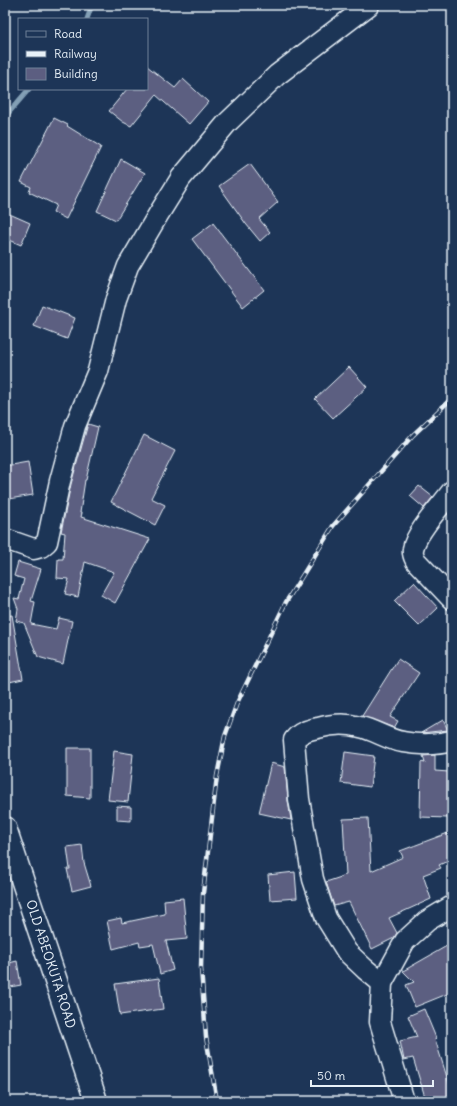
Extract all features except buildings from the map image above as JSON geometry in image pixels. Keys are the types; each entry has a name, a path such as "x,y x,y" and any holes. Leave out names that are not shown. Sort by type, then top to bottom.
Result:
{"highway":[{"name":"OLD ABEOKUTA ROAD","path":"5,828 96,1101"}],"street":[{"path":"5,539 34,548 41,547 47,542 60,481 75,426 98,371 116,300 128,266 181,178 226,123 277,75 368,5"},
{"path":"452,491 420,534 413,548 413,554 416,561 452,599"},
{"path":"382,983 347,952 326,918 313,879 299,799 294,740 298,734 329,725 341,724 360,727 402,742 442,744 452,741"},
{"path":"404,1101 380,1022 382,983 405,942 427,921 452,906"}],"waterway":[{"path":"87,18 92,5"},
{"path":"5,117 28,90"}],"railway":[{"path":"217,1101 206,1037 201,968 203,893 217,776 225,736 237,703 286,602 333,526 413,435 452,398"}]}
